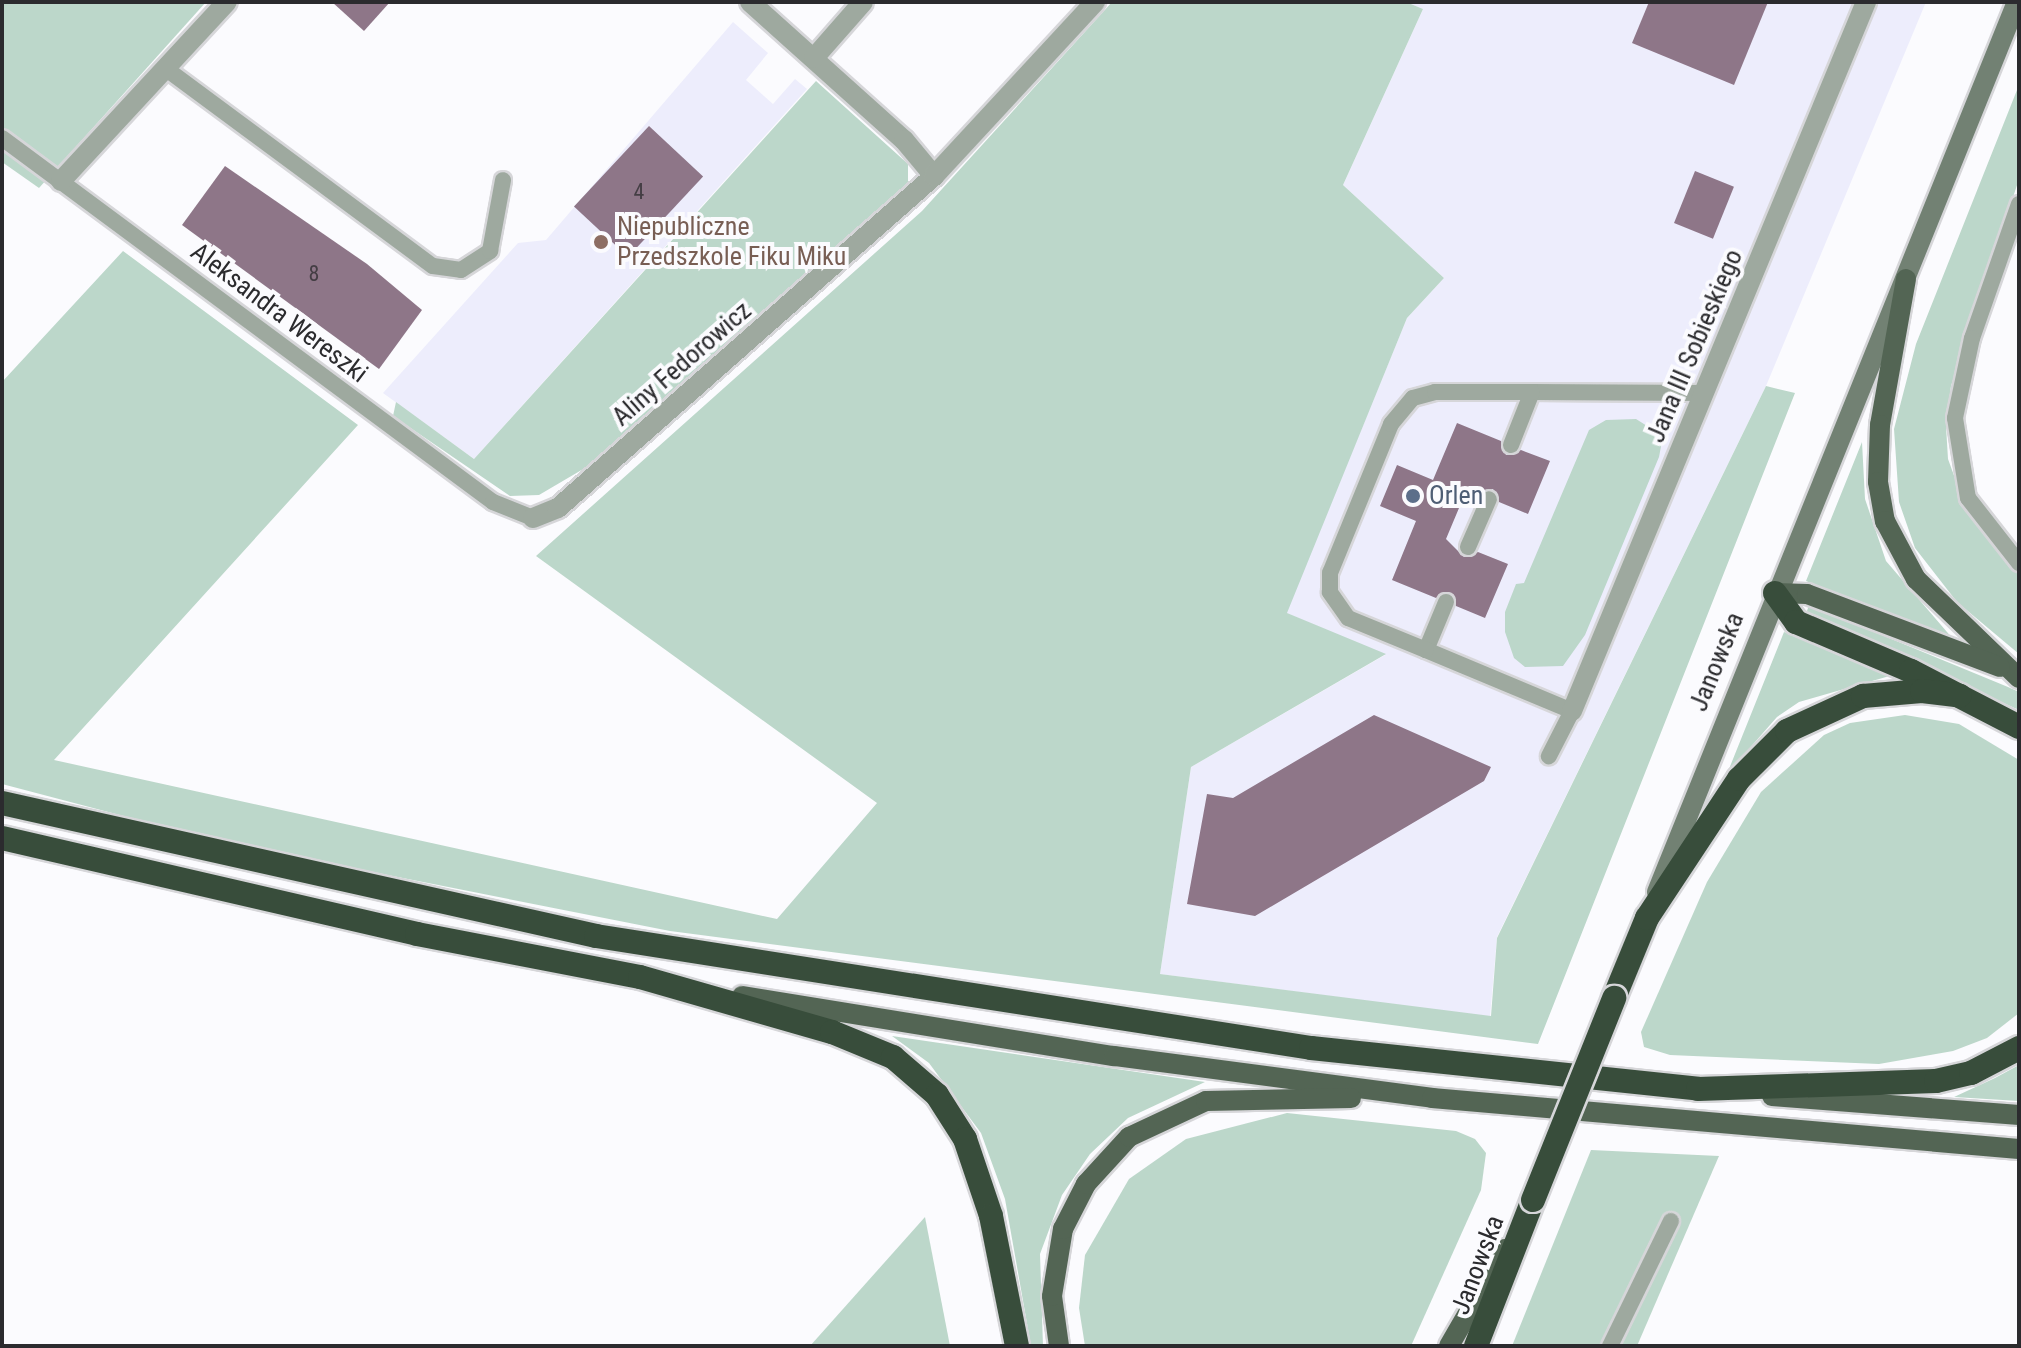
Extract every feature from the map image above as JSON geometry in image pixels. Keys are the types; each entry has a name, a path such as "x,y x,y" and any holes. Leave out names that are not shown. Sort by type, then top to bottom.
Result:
{"highway":[{"path":"1775,593 1796,622 1960,696 2019,727"},
{"path":"1647,918 1739,779 1787,731 1863,696 1922,691 1960,696"},
{"path":"2,803 449,907 851,980 1311,1048 1698,1089 1936,1081 1971,1073 2019,1048"},
{"path":"2,838 417,934 640,977 865,1043 918,1076 953,1116 978,1174 1017,1346"},
{"name":"Janowska","path":"1476,1346 1647,918"}],"main road":[{"name":"Janowska","path":"1647,918 1775,593 2017,2"},
{"path":"1906,279 1879,436 1885,521 1916,579 2012,673"},
{"path":"1775,593 1807,594 2012,673"},
{"path":"640,977 961,1033 1432,1098 2019,1149"},
{"path":"1698,1089 2019,1115"},
{"path":"1059,1346 1052,1296 1063,1229 1086,1184 1129,1137 1206,1101 1432,1098"},
{"path":"1449,1346 1533,1200"}],"street":[{"path":"61,181 227,2"},
{"path":"750,2 904,140 934,176"},
{"path":"814,58 863,2"},
{"name":"Aliny Fedorowicz","path":"533,518 558,508 934,176 1095,2"},
{"name":"Jana III Sobieskiego","path":"1572,711 1866,2"}],"lane":[{"path":"165,68 433,266 461,270 490,251 503,180"},
{"name":"Aleksandra Wereszki","path":"2,138 493,502 533,518"},
{"path":"2019,204 1972,338 1955,418 1968,498 2019,563"},
{"path":"1549,756 1572,711 1348,618 1330,592 1330,573 1380,451 1399,411 1413,398 1532,392 1704,393"},
{"path":"1511,445 1532,392"},
{"path":"1468,547 1489,499"},
{"path":"1426,650 1446,602"},
{"path":"1610,1346 1671,1221"}],"shaded area":[{"path":"1406,2 1926,2 1766,386 1497,937 1490,1017 1160,974 1191,767 1385,655 1286,613 1407,318 1444,278 1343,185 1423,9"},
{"name":"Niepubliczne Przedszkole Fiku Miku","path":"733,22 768,53 746,80 773,104 795,79 807,89 474,459 383,393 518,243 546,240"}],"green space":[{"path":"2,2 206,2 39,188 2,162"},
{"path":"1112,2 1406,2 1423,9 1343,185 1444,278 1407,318 1287,613 1386,654 1191,767 1160,974 1491,1016 1497,938 1766,386 1795,393 1538,1044 670,931 226,843 2,784 2,382 123,251 358,425 54,760 777,919 877,803 536,556 922,211"},
{"path":"816,81 908,164 908,185 602,458 539,495 510,496 393,416 396,402 474,459"},
{"path":"2019,85 2019,179 1951,386 1946,426 1948,459 1968,514 2019,573 2019,654 1957,602 1915,548 1899,502 1894,429 1916,344"},
{"path":"1636,419 1663,436 1659,457 1585,635 1563,666 1525,667 1514,658 1505,632 1505,612 1516,584 1524,583 1589,430 1606,420"},
{"path":"1862,442 1865,499 1886,561 1953,639 1806,581"},
{"path":"1809,605 2019,692 2019,710 1806,614"},
{"path":"1784,632 1893,675 1799,702 1777,717 1727,774"},
{"path":"1905,715 1959,724 2019,760 2019,1013 1987,1038 1953,1051 1879,1064 1670,1055 1644,1047 1641,1032 1707,882 1761,792 1824,735 1850,723"},
{"path":"892,1036 1205,1082 1128,1118 1090,1154 1062,1195 1040,1254 1043,1346 1031,1346 1005,1199 981,1133 929,1063"},
{"path":"2019,1065 2019,1101 1954,1097 1995,1078"},
{"path":"1287,1113 1456,1131 1475,1139 1486,1153 1481,1190 1411,1346 1085,1346 1079,1308 1085,1255 1129,1179 1186,1139"},
{"path":"1591,1150 1719,1156 1637,1346 1512,1346"},
{"path":"925,1217 950,1346 810,1346"}],"building":[{"path":"332,2 390,2 364,31"},
{"path":"1649,2 1768,2 1734,85 1632,43"},
{"path":"649,126 703,176 628,257 574,206"},
{"path":"225,166 367,264 422,310 379,369 182,225"},
{"path":"1695,171 1734,187 1713,239 1674,223"},
{"path":"1457,423 1501,441 1506,455 1521,450 1550,461 1528,514 1499,502 1493,489 1479,494 1467,489 1446,539 1464,557 1478,552 1508,564 1485,618 1456,606 1449,592 1436,598 1392,580 1416,521 1380,506 1397,465 1433,480"},
{"path":"1374,715 1491,767 1484,781 1255,916 1187,904 1207,794 1233,798"}],"place":[{"name":"Niepubliczne Przedszkole Fiku Miku","path":"601,242"},
{"name":"Orlen","path":"1413,496"}]}
